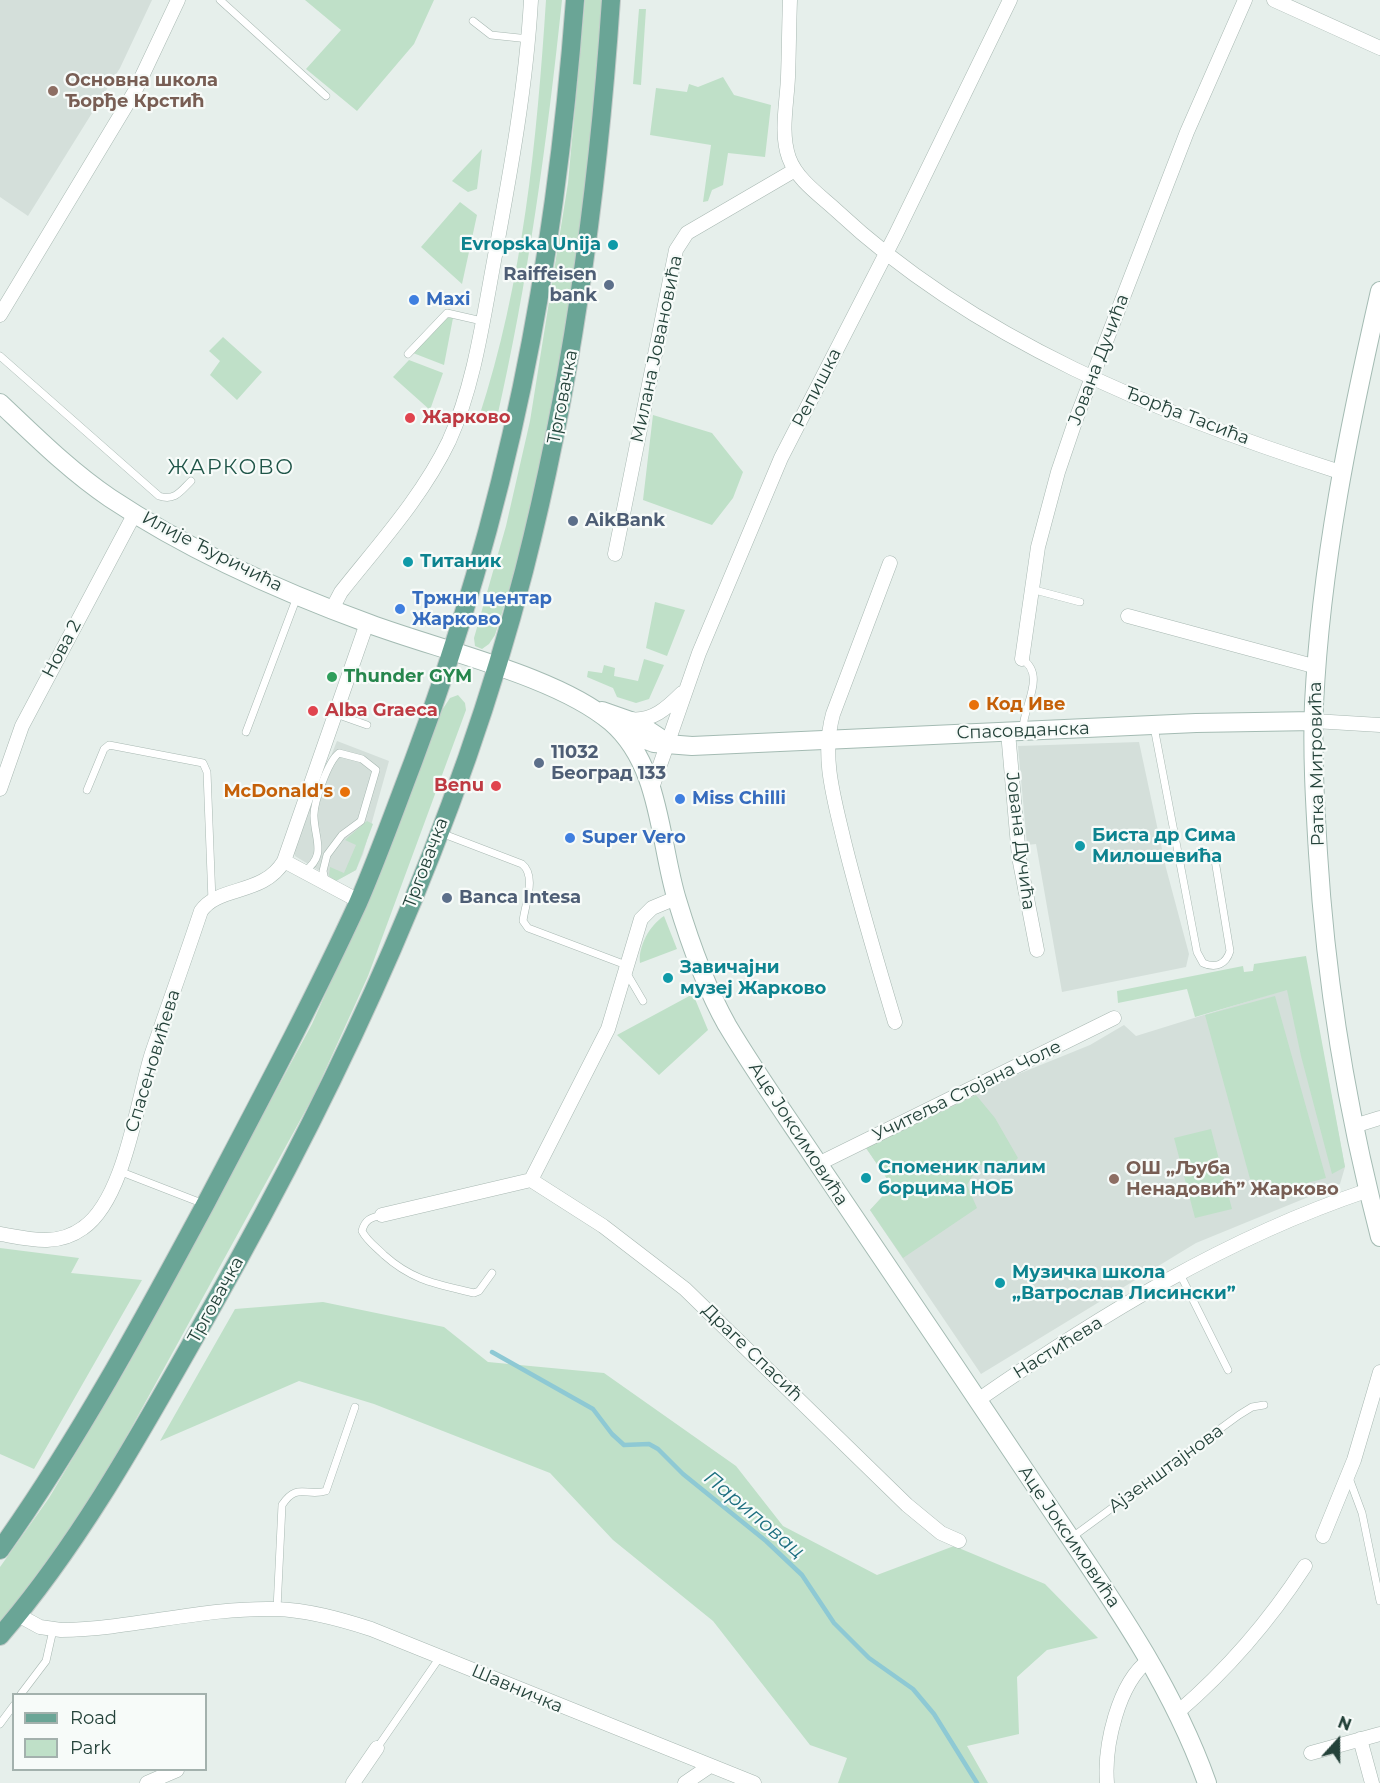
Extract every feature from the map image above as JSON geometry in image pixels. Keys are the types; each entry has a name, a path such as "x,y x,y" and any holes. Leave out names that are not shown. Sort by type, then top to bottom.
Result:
{"main road":[{"path":"0,1550 36,1502 72,1444 181,1251 295,1034 359,901 453,653 502,484 536,327 559,177 575,0"},
{"name":"Трговачка","path":"0,1636 76,1536 121,1466 281,1181 368,1004 403,924 438,832 496,667 546,479 578,319 596,181 611,0"}],"street":[{"path":"0,315 135,91 178,0"},
{"path":"332,609 341,592 417,495 449,440 469,380 520,111 529,39 531,0"},
{"path":"790,0 785,135 789,158 795,170 886,254"},
{"name":"Репишка","path":"652,788 686,690 781,458 886,254 1010,0"},
{"name":"Јована Дучића","path":"1022,659 1031,589 1042,531 1058,472 1091,379 1187,132 1245,0"},
{"path":"1274,0 1380,48"},
{"name":"Милана Јовановића","path":"615,554 676,250 687,233 795,170"},
{"name":"Ђорђа Тасића","path":"886,254 1029,345 1091,379 1340,472"},
{"name":"Ратка Митровића","path":"1380,291 1340,472 1317,667 1314,721 1315,806 1325,937 1336,1027 1366,1191 1380,1237"},
{"name":"Илије Ђуричића","path":"0,403 83,478 135,513 212,555 298,595 367,623 453,653"},
{"name":"Нова 2","path":"0,789 22,726 37,695 135,513"},
{"path":"890,563 833,714 828,740 830,780 860,907 895,1022"},
{"path":"1128,616 1317,667"},
{"path":"212,901 268,881 284,861 367,623"},
{"name":"Аце Јоксимовића","path":"453,653 532,679 625,725 652,788 676,898 698,964 717,1005 769,1091 1071,1538 1149,1660 1178,1712 1207,1783"},
{"path":"625,725 657,714 686,690"},
{"name":"Спасовданска","path":"667,743 692,746 1154,725 1314,721 1380,724"},
{"path":"625,725 654,732 667,743"},
{"name":"Јована Дучића","path":"1016,731 1019,857 1037,950"},
{"path":"284,861 359,901"},
{"path":"382,1215 531,1180 608,1029 645,914 676,898"},
{"name":"Спасеновићева","path":"0,1234 56,1240 72,1235 92,1221 119,1171 152,1054 201,911 212,901"},
{"name":"Учитеља Стојана Чоле","path":"818,1164 1114,1018"},
{"path":"1354,1126 1380,1118"},
{"name":"Драге Спасић","path":"531,1180 603,1226 685,1289 881,1481 924,1520 959,1541"},
{"name":"Настићева","path":"978,1400 1062,1343 1223,1249 1289,1219 1366,1191"},
{"path":"1323,1536 1348,1475 1380,1372"},
{"path":"1178,1712 1244,1647 1287,1594 1305,1566"},
{"name":"Шавничка","path":"18,1615 35,1625 53,1630 234,1611 277,1609 348,1622 754,1783"},
{"path":"1107,1783 1107,1754 1115,1719 1130,1681 1140,1667 1149,1660"},
{"path":"1311,1753 1380,1734"},
{"path":"1360,1739 1372,1783"},
{"path":"353,1783 377,1748"},
{"path":"685,1783 710,1766"},
{"path":"147,1783 175,1771"}],"lane":[{"path":"220,0 326,96"},
{"path":"473,21 490,35 529,39"},
{"path":"408,354 447,313 482,321"},
{"path":"0,356 159,496 168,499 176,496 191,481"},
{"path":"1031,589 1080,602"},
{"path":"246,732 298,595"},
{"name":"Јована Дучића","path":"1016,731 1024,714 1034,680 1031,667 1022,659"},
{"path":"336,714 367,725"},
{"path":"1154,725 1197,952 1203,963 1216,966 1224,963 1230,951 1214,854"},
{"path":"87,790 104,749 109,745 203,763 207,772 212,901"},
{"path":"304,872 315,863 318,855 314,816 332,761 339,753 362,759 376,770 373,787 361,821 342,835 327,855 323,871 326,884"},
{"path":"438,832 528,869 530,877 523,921 528,928 626,968 643,1001"},
{"path":"119,1171 205,1204"},
{"path":"382,1215 369,1219 362,1231 366,1238 397,1266 418,1280 474,1293 479,1292 492,1274"},
{"path":"1180,1274 1228,1370"},
{"name":"Ајзенштајнова","path":"1071,1538 1239,1415 1252,1407 1264,1406"},
{"path":"277,1609 282,1505 291,1493 326,1491 355,1407"},
{"path":"1348,1475 1362,1513 1380,1601"},
{"path":"22,1693 46,1661 53,1630"},
{"path":"377,1748 440,1657"},
{"path":"0,1724 12,1708"}],"shaded area":[{"name":"Основна школа Ђорђе Крстић","path":"0,0 152,0 120,68 28,216 0,197"},
{"path":"337,741 389,761 363,854 356,870 336,881 295,856 293,850"},
{"path":"1139,742 1166,868 1189,954 1186,967 1062,992 1036,844 1027,845 1018,746"},
{"name":"ОШ „Љуба Ненадовић” Жарково","path":"1310,982 1345,1167 1340,1184 1196,1243 981,1374 870,1210 892,1186 866,1148 1016,1075 1090,1045 1124,1025 1136,1036"}],"green space":[{"path":"305,0 434,0 414,44 357,111 306,69 341,30"},
{"path":"546,0 562,0 556,53 527,265 496,422 479,417 507,315 526,211 538,105"},
{"path":"585,0 603,0 587,176 562,352 525,531 495,635 482,649 475,646 474,638 506,526 530,421 568,183"},
{"path":"639,9 646,9 641,85 633,84"},
{"path":"723,77 734,95 771,105 765,157 728,153 723,185 712,190 708,201 703,202 711,145 650,135 656,88 687,92 689,84 698,87"},
{"path":"482,149 477,189 468,192 452,181"},
{"path":"460,202 477,215 462,284 421,247"},
{"path":"447,318 453,318 444,365 413,353"},
{"path":"223,337 262,372 237,400 210,375 220,361 209,351"},
{"path":"409,360 443,373 430,410 393,377"},
{"path":"653,415 712,433 743,472 733,498 712,525 643,500"},
{"path":"655,602 685,610 667,656 646,648"},
{"path":"644,659 664,665 649,699 636,703 617,697 613,688 587,677 588,671 602,673 604,665 615,668 614,676 638,681"},
{"path":"458,695 465,703 466,710 368,976 314,1095 112,1463 79,1517 0,1624 0,1567 49,1498 127,1367 312,1024 385,860 442,710 450,698"},
{"path":"367,821 373,824 356,870 336,881 329,876 330,867 344,873 356,845 345,840"},
{"path":"664,916 677,949 640,963 641,950 646,936"},
{"path":"1306,956 1345,1167 1332,1174 1301,1056 1287,990 1195,1017 1187,989 1118,1003 1117,991 1243,966 1244,972 1253,971 1254,964"},
{"path":"693,994 708,1030 659,1075 617,1035"},
{"path":"1275,996 1326,1178 1255,1197 1205,1015"},
{"path":"976,1095 995,1118 1018,1158 1013,1163 979,1165 967,1185 977,1208 903,1258 870,1210 892,1186 866,1148"},
{"path":"1211,1129 1232,1209 1195,1218 1174,1138"},
{"path":"0,1248 79,1258 71,1273 142,1280 34,1469 0,1454"},
{"path":"323,1302 444,1327 488,1362 604,1373 736,1466 783,1526 877,1575 954,1546 1045,1584 1098,1638 1047,1650 1017,1677 1019,1734 967,1746 988,1783 838,1783 847,1758 810,1745 713,1621 613,1540 550,1473 374,1404 299,1381 160,1441 235,1309"}],"waterway":[{"name":"Париповац","path":"492,1352 593,1409 612,1434 624,1445 649,1444 658,1449 683,1474 766,1541 802,1575 834,1623 869,1658 913,1689 934,1714 977,1783"}],"place":[{"name":"Основна школа Ђорђе Крстић","path":"53,91"},
{"name":"Evropska Unija","path":"613,245"},
{"name":"Raiffeisen bank","path":"609,285"},
{"name":"Maxi","path":"414,300"},
{"name":"Жарково","path":"410,418"},
{"name":"AikBank","path":"573,521"},
{"name":"Титаник","path":"408,562"},
{"name":"Тржни центар Жарково","path":"400,609"},
{"name":"Thunder GYM","path":"332,677"},
{"name":"Код Иве","path":"974,705"},
{"name":"Alba Graeca","path":"313,711"},
{"name":"11032 Београд 133","path":"539,763"},
{"name":"Benu","path":"496,786"},
{"name":"McDonald's","path":"345,792"},
{"name":"Miss Chilli","path":"680,799"},
{"name":"Super Vero","path":"570,838"},
{"name":"Биста др Сима Милошевића","path":"1080,846"},
{"name":"Banca Intesa","path":"447,898"},
{"name":"Завичајни музеј Жарково","path":"668,978"},
{"name":"Споменик палим борцима НОБ","path":"866,1178"},
{"name":"ОШ „Љуба Ненадовић” Жарково","path":"1114,1179"},
{"name":"Музичка школа „Ватрослав Лисински”","path":"1000,1283"}],"district":[{"name":"ЖАРКОВО","path":"231,468"}]}
